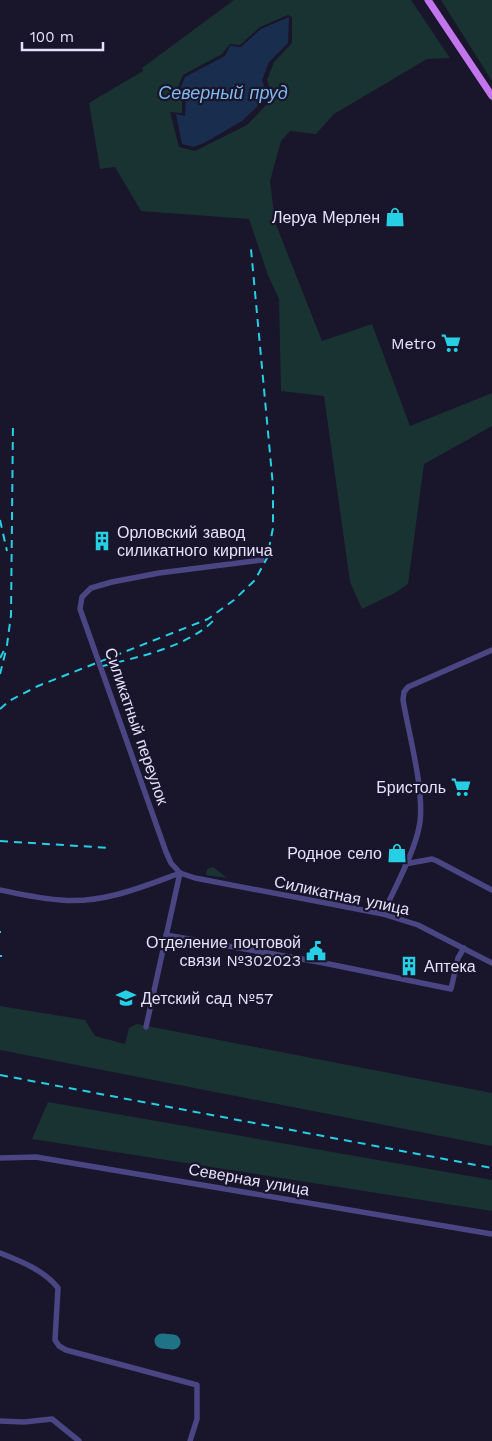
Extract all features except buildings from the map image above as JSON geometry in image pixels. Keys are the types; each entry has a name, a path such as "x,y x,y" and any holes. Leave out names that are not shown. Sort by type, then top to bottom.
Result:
{"main road":[{"path":"428,0 492,96"}],"street":[{"name":"Силикатный переулок","path":"180,873 171,863 166,852 80,609 82,597 90,588 159,573 262,560"},
{"path":"383,914 416,838 420,822 421,804 403,700 404,692 408,687 492,650"},
{"path":"405,864 432,859 492,890"},
{"path":"0,890 61,900 80,900 119,895 180,873"},
{"path":"146,1027 180,873"},
{"name":"Силикатная улица","path":"180,873 195,878 297,899 383,914 418,925 492,963"},
{"path":"166,935 450,989 458,958 464,948"},
{"name":"Северная улица","path":"0,1158 36,1157 492,1234"},
{"path":"0,1253 21,1262 52,1280 58,1288 55,1340 59,1346 66,1350 197,1385 197,1419 190,1441"},
{"path":"0,1421 24,1422 52,1419 80,1441"}],"green space":[{"path":"234,0 411,0 450,58 427,59 334,114 316,134 290,131 281,141 270,181 275,222 322,341 372,324 410,426 492,393 492,426 424,464 408,584 395,593 362,609 350,582 324,396 281,391 279,299 268,275 249,219 141,211 115,167 100,169 89,103 143,71 142,68","holes":["288,15 292,17 292,43 274,62 267,80 273,98 247,125 195,151 179,147 170,112 182,113 182,96 178,87 183,75 222,54 230,44 240,45 260,27"]},
{"path":"441,0 492,0 492,81"},
{"path":"213,867 227,878 206,875 207,869"},
{"path":"0,1006 85,1020 95,1036 125,1044 129,1028 137,1024 492,1093 492,1146 0,1050"},
{"path":"48,1102 492,1180 492,1211 32,1139"}],"water":[{"name":"Северный пруд","path":"289,17 288,43 269,62 262,80 268,96 242,121 204,143 193,147 182,144 176,114 185,116 186,96 181,87 185,77 225,56 230,46 241,47 261,29"}],"taxiway":[{"path":"162,1341 173,1342"}],"railway":[{"path":"0,709 9,701 38,686 208,619 234,600 255,580 267,558 273,528 273,486 251,249"},
{"path":"0,658 7,645 11,615 13,422"},
{"path":"0,520 7,551"},
{"path":"103,666 146,655 176,644 190,638 213,621"},
{"path":"0,674 6,650"},
{"path":"0,841 110,848"},
{"path":"0,1075 492,1168"}],"place":[{"name":"Леруа Мерлен","path":"395,217"},
{"name":"Metro","path":"451,343"},
{"name":"Орловский завод силикатного кирпича","path":"102,541"},
{"name":"Бристоль","path":"461,787"},
{"name":"Родное село","path":"397,853"},
{"name":"Отделение почтовой связи №302023","path":"316,951"},
{"name":"Аптека","path":"409,966"},
{"name":"Детский сад №57","path":"126,998"}]}
